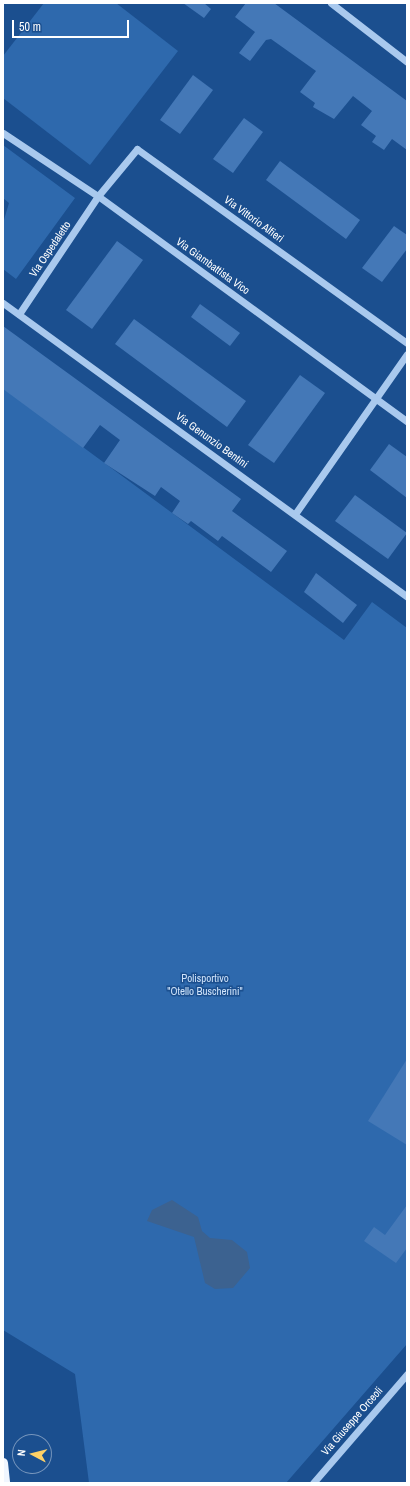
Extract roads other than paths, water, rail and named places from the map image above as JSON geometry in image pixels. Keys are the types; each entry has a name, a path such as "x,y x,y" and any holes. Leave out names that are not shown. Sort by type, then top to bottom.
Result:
{"main road":[{"path":"3,1462 5,1483"}],"street":[{"path":"331,3 407,62"},
{"name":"Via Giambattista Vico","path":"3,133 98,196 407,421"},
{"name":"Via Vittorio Alfieri","path":"98,196 137,149 407,343"},
{"name":"Via Ospedaletto","path":"19,314 98,196"},
{"name":"Via Genunzio Bentini","path":"3,303 407,596"},
{"path":"295,514 407,354"},
{"name":"Via Giuseppe Orceoli","path":"313,1483 407,1374"}],"park label":[{"name":"Polisportivo \"Otello Buscherini\"","path":"205,985"}]}
